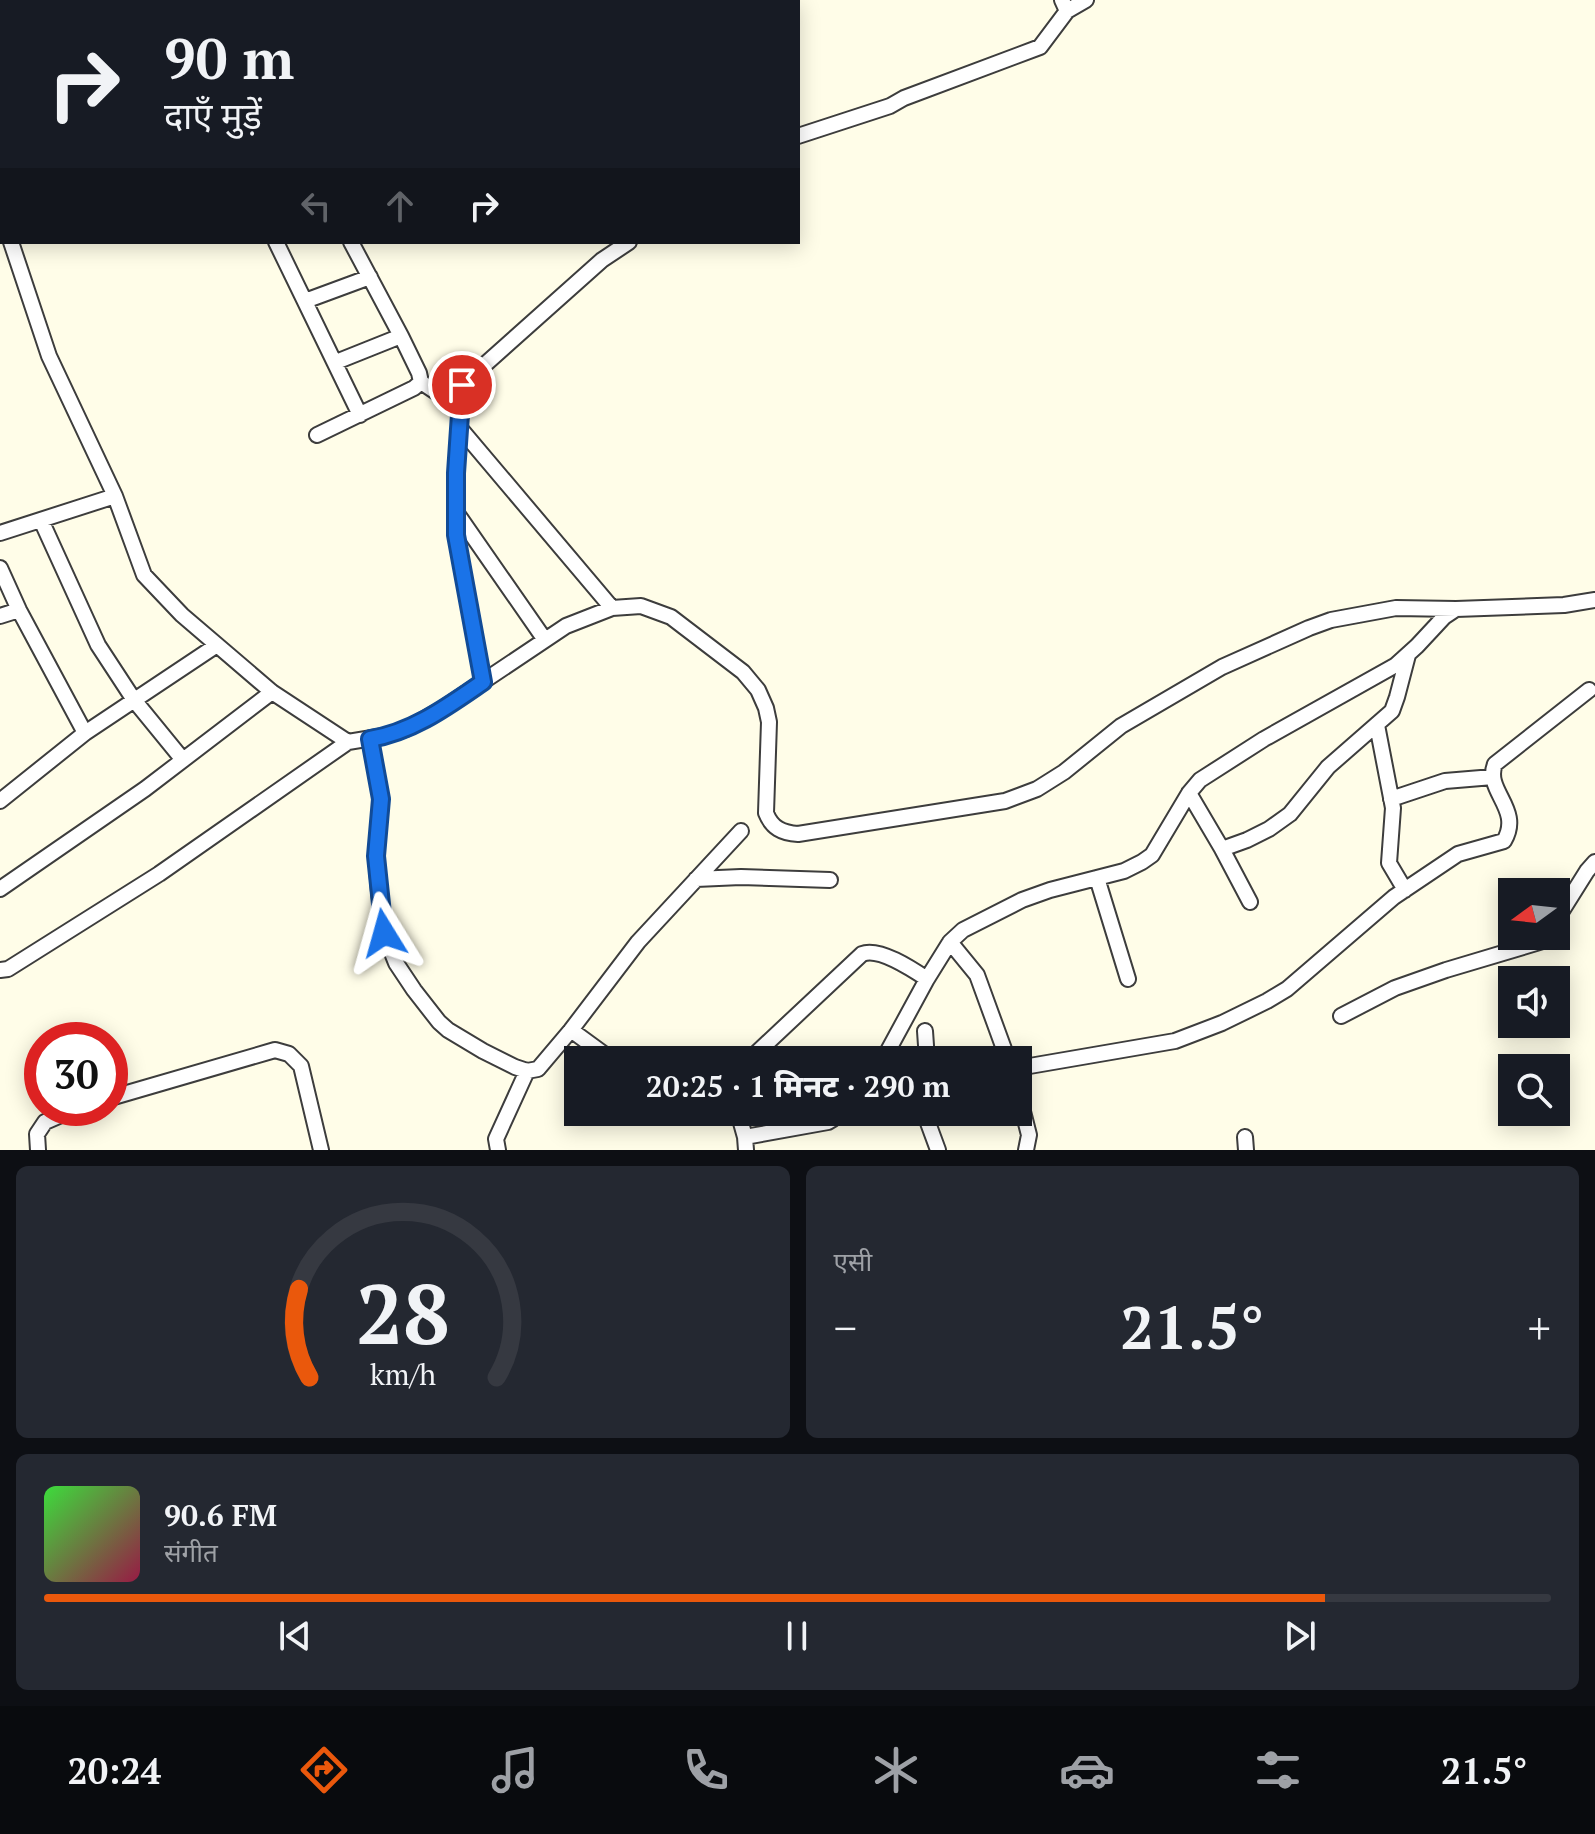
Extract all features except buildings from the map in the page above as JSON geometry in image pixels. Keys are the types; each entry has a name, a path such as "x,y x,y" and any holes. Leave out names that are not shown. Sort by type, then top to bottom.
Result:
{"street":[{"path":"800,135 890,106 1040,47 1065,6 1086,0"},
{"path":"278,244 360,415"},
{"path":"352,244 401,336 421,382 460,408"},
{"path":"483,682 456,535 462,385 602,260 626,244"},
{"path":"8,251 49,356 115,496 144,575 182,615 272,692 348,742"},
{"path":"305,301 370,277"},
{"path":"336,362 401,336"},
{"path":"317,435 421,382"},
{"path":"459,427 612,608"},
{"path":"0,533 115,496"},
{"path":"456,512 545,640"},
{"path":"41,520 98,645 134,700 183,760"},
{"path":"0,568 85,733"},
{"path":"0,970 8,969 159,874 348,742 406,729 467,693 566,626 612,608 641,606 671,617 743,672 758,690 769,722 766,813 769,821 781,831 798,834 1021,796 1064,772 1121,726 1222,667 1331,620 1396,608 1564,605 1595,600"},
{"path":"891,1046 950,942 963,930 1022,900 1133,867 1152,855 1200,780 1214,769 1396,665 1456,609"},
{"path":"0,616 19,610"},
{"path":"0,801 85,733 217,645"},
{"path":"1222,849 1258,834 1290,814 1328,767 1392,711 1408,654"},
{"path":"1032,1066 1175,1041 1222,1023 1287,989 1405,890 1458,854 1504,841 1510,830 1510,816 1493,777 1495,764 1589,690"},
{"path":"0,889 145,789 272,692"},
{"path":"1377,725 1393,808 1389,863 1405,890"},
{"path":"370,739 381,799 376,856 379,892 384,933 396,963 448,1030 483,1051 527,1071 538,1069 638,942 741,831"},
{"path":"1391,799 1445,781 1493,777"},
{"path":"1189,793 1250,902"},
{"path":"1570,898 1595,862"},
{"path":"1097,878 1128,979"},
{"path":"696,879 830,880"},
{"path":"950,942 977,975 1003,1046"},
{"path":"1341,1016 1395,988 1513,950"},
{"path":"764,1046 862,954 869,951 927,979"},
{"path":"571,1030 593,1046"},
{"path":"925,1031 926,1046"},
{"path":"128,1093 275,1050 289,1054 301,1066 321,1150"},
{"path":"498,1150 496,1139 527,1071"},
{"path":"38,1150 37,1134 42,1126"},
{"path":"746,1144 813,1126"},
{"path":"929,1126 938,1150"},
{"path":"1026,1150 1029,1135 1027,1126"}],"route":[{"path":"384,933 376,856 381,799 370,739 406,729 483,682 456,535 456,473 462,385"}]}
